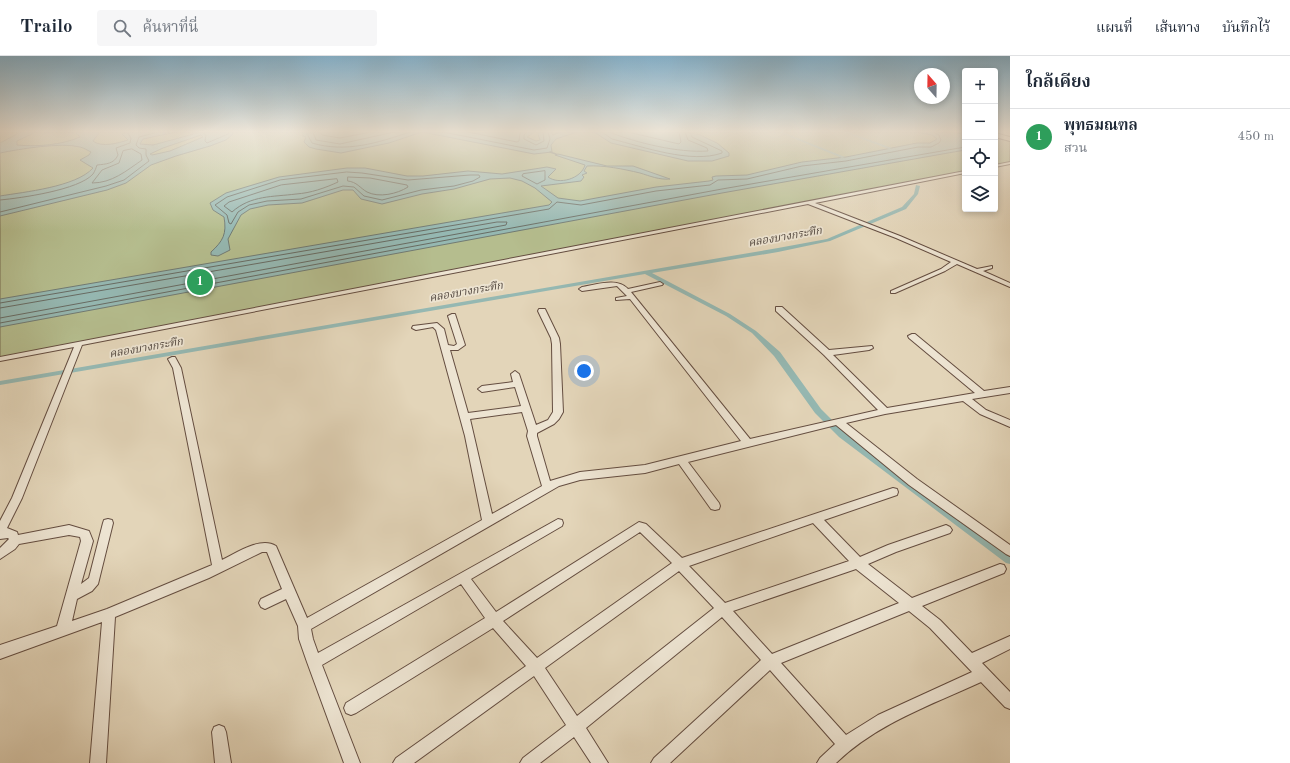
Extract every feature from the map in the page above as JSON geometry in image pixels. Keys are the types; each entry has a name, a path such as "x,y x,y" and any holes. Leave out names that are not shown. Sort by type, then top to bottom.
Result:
{"street":[{"path":"0,359 962,173"},
{"path":"807,202 868,225 1010,285"},
{"path":"893,292 943,270 956,262"},
{"path":"976,271 990,267"},
{"path":"582,289 618,284 630,294 748,443"},
{"path":"618,299 660,284"},
{"path":"779,309 827,353 885,411"},
{"path":"533,431 537,427 552,422 556,418 558,412 556,344 555,338 542,311"},
{"path":"445,347 454,348 461,345 452,316"},
{"path":"416,328 434,325 440,329 470,436 488,522"},
{"path":"912,336 983,395"},
{"path":"15,540 13,535 8,533 0,533 17,498 79,344"},
{"path":"827,353 869,348"},
{"path":"172,359 177,368 218,568"},
{"path":"515,374 533,431 532,436 547,487"},
{"path":"482,389 518,384"},
{"path":"304,626 547,487 580,476 645,469 885,411 1010,390"},
{"path":"965,398 983,412 1010,424"},
{"path":"464,416 526,408"},
{"path":"838,422 913,482 1010,551"},
{"path":"682,460 715,506"},
{"path":"401,763 680,564 893,492"},
{"path":"816,518 858,562 935,624 1010,702"},
{"path":"73,594 88,587 94,580 108,523"},
{"path":"314,662 558,523"},
{"path":"351,708 494,620 639,527 644,528 723,609 845,744"},
{"path":"0,554 11,546 15,540 69,530 85,534 87,541 63,629"},
{"path":"528,763 577,726 723,609 946,530"},
{"path":"0,652 109,614 218,568 261,547 269,547 272,549 304,626 306,639 314,662 352,763"},
{"path":"659,763 770,661 912,606 1000,569"},
{"path":"463,577 494,620 536,667 577,726 600,763"},
{"path":"265,603 290,590"},
{"path":"98,763 109,614"},
{"path":"971,661 1010,642"},
{"path":"826,763 845,744 883,720 983,674"},
{"path":"219,732 223,763"}],"green space":[{"path":"0,165 962,165 962,172 0,360"}],"water":[{"path":"88,165 151,165 126,183 107,190 0,216 0,196 49,188 75,180 93,168"},
{"path":"585,165 603,165 633,166 670,179 658,178 614,168 587,166 584,171 587,173 582,175 584,177 581,181 541,186 558,198 580,201 656,187 709,181 713,180 712,177 747,175 789,165 880,165 0,327 0,299 549,205 552,202 535,188 522,181 510,178 490,179 454,189 422,194 382,204 361,199 353,190 343,190 302,203 268,205 250,209 241,215 228,239 230,250 218,256 211,255 211,252 219,244 223,237 225,223 224,217 213,210 210,203 226,193 279,177 347,168 365,168 407,176 423,176 468,171 502,174 547,167 556,169 548,177 563,180 579,174"}],"waterway":[{"name":"คลองบางกระทึก","path":"646,273 828,240 904,208 916,194 918,186"},
{"name":"คลองบางกระทึก","path":"0,383 646,273"},
{"path":"646,273 728,315 754,332 777,354 818,411 842,435 1010,560"}],"place":[{"name":"พุทธมณฑล","path":"200,282"}]}
